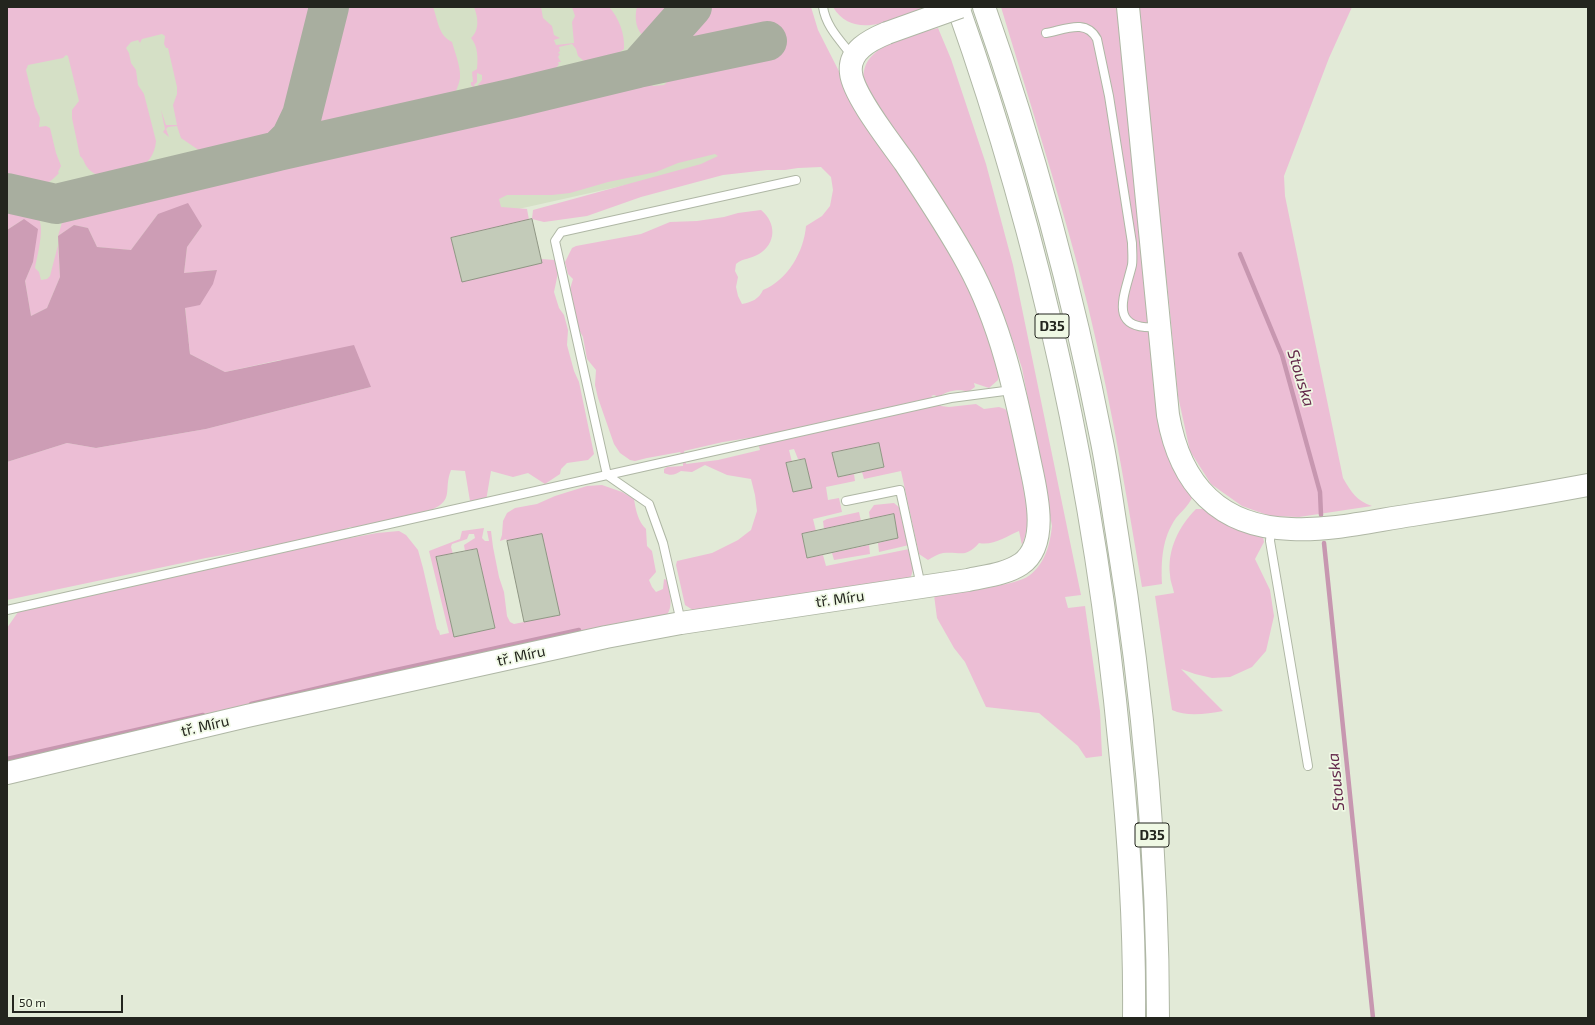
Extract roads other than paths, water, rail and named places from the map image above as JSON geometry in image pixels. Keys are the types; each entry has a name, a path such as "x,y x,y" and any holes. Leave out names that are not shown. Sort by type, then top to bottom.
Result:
{"main road":[{"path":"959,7 887,33 868,42 858,50 854,57 851,73 857,91 947,228 968,264 983,294 1001,342 1015,390"},
{"name":"D35","path":"959,7 1000,133 1032,243 1066,390 1078,450 1109,645 1117,716 1130,864 1134,1018"},
{"name":"D35","path":"984,7 1006,71 1059,250 1102,444 1135,652 1141,706 1154,863 1158,1018"},
{"path":"1128,7 1158,327 1170,426 1177,450 1186,470 1191,480 1205,497 1224,511 1249,522 1271,527 1303,529 1342,526 1513,500 1588,485"},
{"name":"tř. Míru","path":"7,773 247,716 606,637 681,623 999,574 1022,563 1032,551 1039,529 1038,508 1030,461 1015,390"}],"lane":[{"path":"823,7 824,16 830,28 854,57"},
{"path":"1046,33 1079,26 1085,27 1094,33 1097,39 1110,96 1132,243 1132,264 1124,292 1124,316 1138,326 1146,328 1158,327"},
{"path":"681,623 663,543 648,504 607,475 555,241 561,232 796,180"},
{"path":"7,610 951,398 1015,390"},
{"path":"846,500 900,490 921,587"},
{"path":"1271,527 1270,541 1308,766"}],"waterway":[{"name":"Stouska","path":"1240,254 1282,355 1320,492 1321,515"},
{"name":"Stouska","path":"1324,543 1373,1018"},
{"path":"251,704 387,672 579,630"},
{"path":"7,759 203,715"}]}
